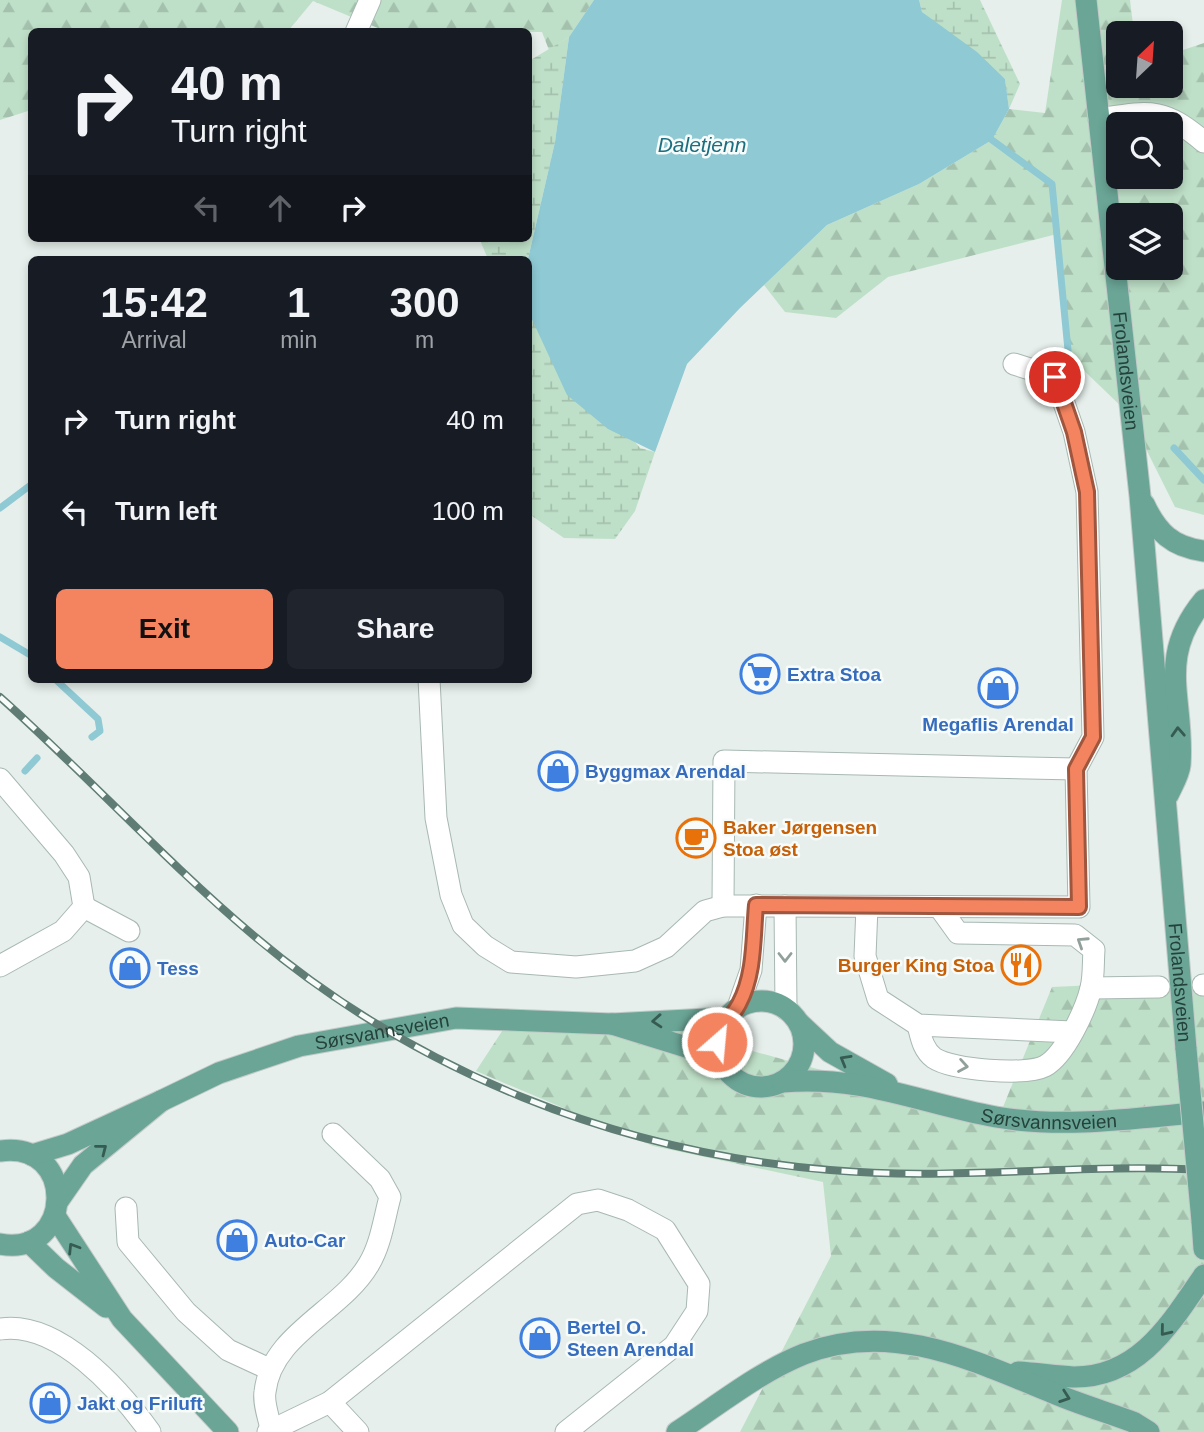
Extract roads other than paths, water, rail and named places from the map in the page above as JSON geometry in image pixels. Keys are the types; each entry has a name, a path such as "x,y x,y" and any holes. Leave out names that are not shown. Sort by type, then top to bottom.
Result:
{"main road":[{"name":"Frolandsveien","path":"1086,0 1140,496 1204,1249"},
{"name":"Frolandsveien","path":"1140,496 1154,525 1169,540 1204,551"},
{"name":"Frolandsveien","path":"1167,797 1180,768 1174,657 1186,622 1204,600"},
{"path":"762,1001 792,1015 804,1049 793,1074 782,1082 756,1088 731,1077 723,1066 717,1042 732,1013 762,1001"},
{"name":"Sørsvannsveien","path":"32,1155 68,1144 219,1073 299,1046 456,1018 612,1024 732,1013"},
{"name":"Sørsvannsveien","path":"792,1015 830,1052 898,1091"},
{"name":"Sørsvannsveien","path":"612,1024 699,1051 723,1066"},
{"name":"Sørsvannsveien","path":"782,1082 820,1079 898,1091 959,1108 1012,1118 1064,1122 1204,1112"},
{"name":"Sørsvannsveien","path":"9,1245 40,1236 83,1165 161,1101"},
{"path":"0,1151 20,1151 32,1155 52,1174 57,1208 122,1318"},
{"path":"9,1245 56,1268 122,1318 228,1432"},
{"path":"1002,1370 1075,1377 1128,1362 1155,1344 1204,1275"},
{"path":"677,1432 772,1370 826,1346 889,1340 950,1353 1002,1370 1054,1394 1133,1422 1149,1432"}],"street":[{"path":"358,28 370,0"},
{"path":"1099,119 1150,111 1185,126 1204,142"},
{"path":"429,683 436,818 451,895 463,925 485,946 512,962 576,967 635,961 666,947 705,911 723,906 1079,907 1076,769 1093,737 1087,492 1074,432 1055,377 1014,364"},
{"path":"723,906 724,761 1076,769"},
{"path":"0,779 64,854 79,877 84,907"},
{"path":"732,1013 751,970 756,905"},
{"path":"785,906 792,1015"},
{"path":"84,907 129,931"},
{"path":"0,966 63,931 84,907"},
{"path":"867,907 865,956 878,999 918,1025 1072,1032"},
{"path":"918,1025 924,1048 935,1059 964,1067 1019,1071 1045,1066 1065,1046 1091,988 1094,950 1075,935 958,933 940,908"},
{"path":"1091,988 1159,987"},
{"path":"333,1134 380,1179 390,1197 379,1240 369,1264 355,1282 289,1344 269,1369 264,1395 270,1431 330,1402 577,1204 598,1200 628,1210 665,1230 699,1284 697,1311 674,1346 566,1432"},
{"path":"127,1208 128,1242 186,1312 228,1350 269,1369"},
{"path":"0,1329 19,1326 74,1352 125,1398 150,1432"},
{"path":"330,1402 358,1432"}],"water":[{"name":"Daletjenn","path":"594,0 919,0 922,12 977,52 1005,79 1009,109 992,140 919,184 827,225 740,308 687,364 655,452 608,429 567,395 532,319 532,256 529,256 555,142 569,37"}],"waterway":[{"path":"992,140 1052,184 1068,350"},
{"path":"1174,448 1204,480"},
{"path":"0,508 28,487"},
{"path":"0,637 28,654"},
{"path":"59,683 98,719 100,731 92,737"},
{"path":"25,771 37,758"}],"railway":[{"path":"0,697 220,906 316,984 382,1027 451,1065 523,1098 597,1124 674,1145 751,1161 830,1170 923,1174 1157,1168 1204,1170"}],"place":[{"name":"Extra Stoa","path":"760,674"},
{"name":"Megaflis Arendal","path":"998,688"},
{"name":"Byggmax Arendal","path":"558,771"},
{"name":"Baker Jørgensen Stoa øst","path":"696,838"},
{"name":"Burger King Stoa","path":"1021,965"},
{"name":"Tess","path":"130,968"},
{"name":"Auto-Car","path":"237,1240"},
{"name":"Bertel O. Steen Arendal","path":"540,1338"},
{"name":"Jakt og Friluft","path":"50,1403"}]}
